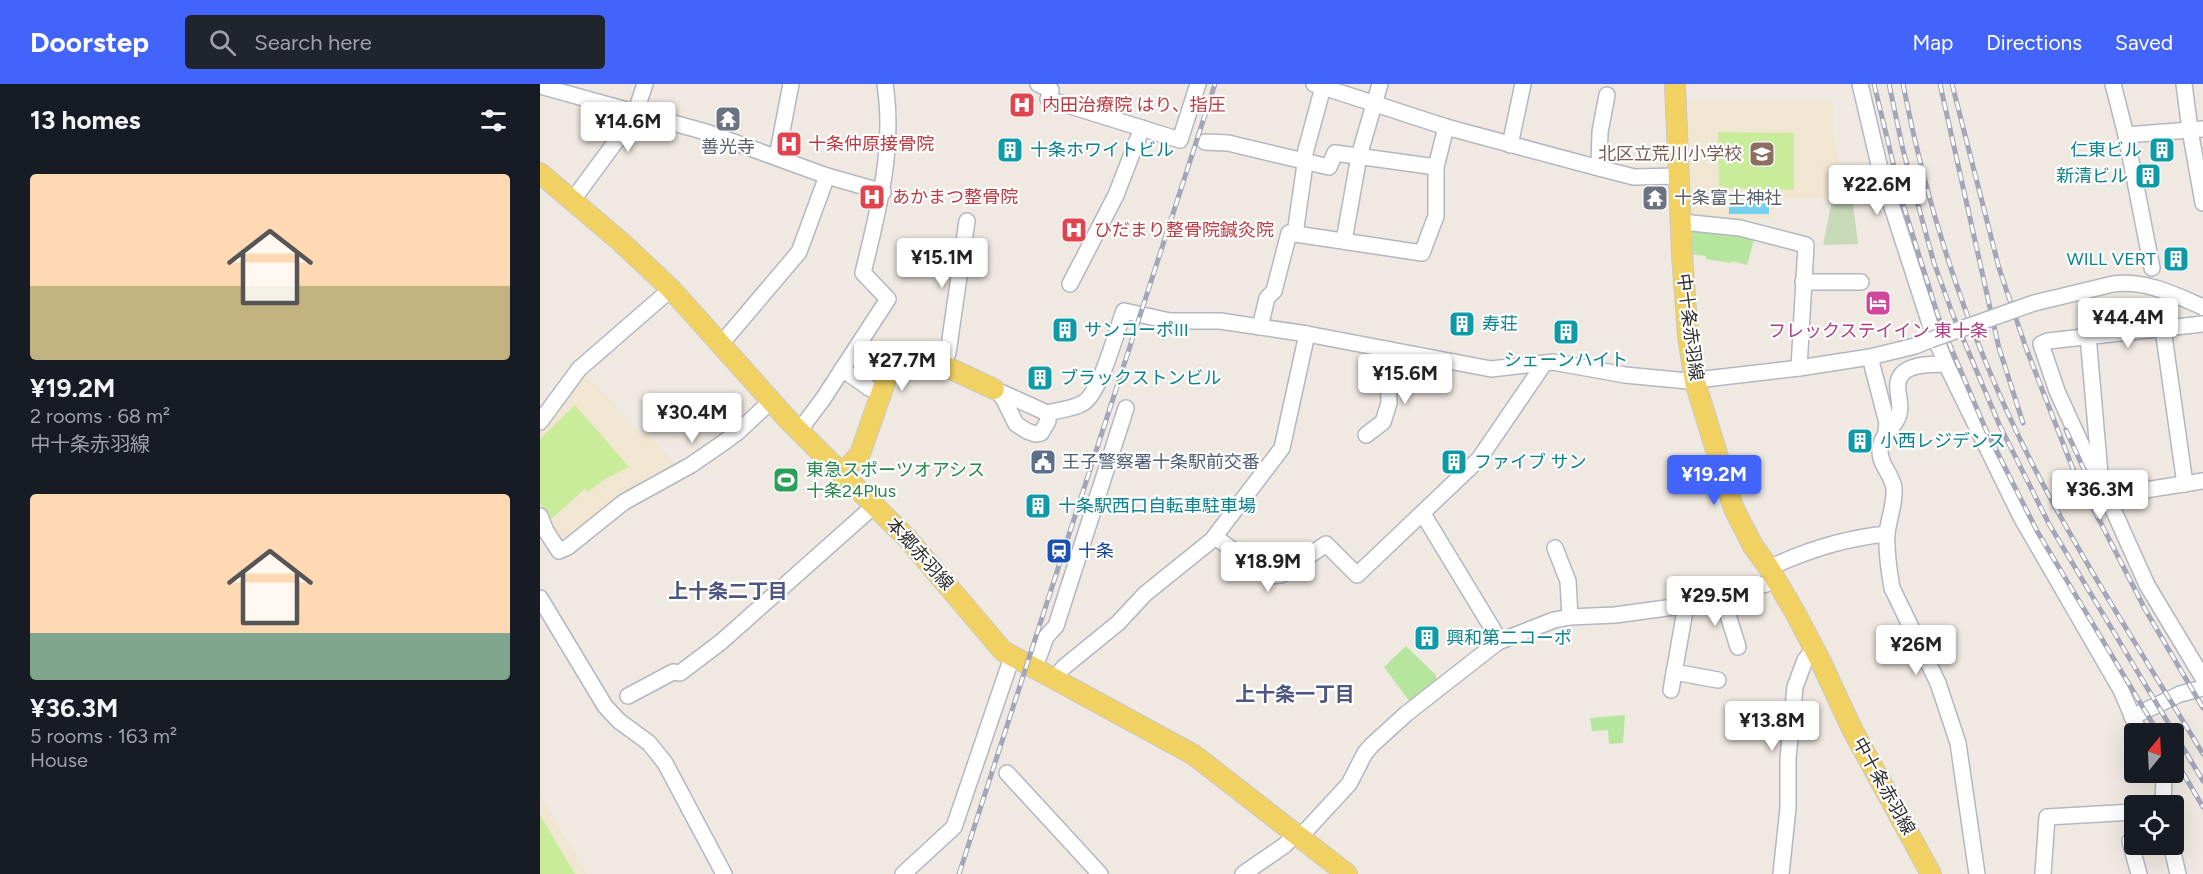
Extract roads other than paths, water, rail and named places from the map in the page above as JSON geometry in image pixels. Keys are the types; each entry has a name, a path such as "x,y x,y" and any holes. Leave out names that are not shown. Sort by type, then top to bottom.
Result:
{"main road":[{"name":"中十条赤羽線","path":"1675,84 1685,308 1695,382 1734,509 1753,546 1773,574 1814,649 1852,729 1931,874"},
{"name":"本郷赤羽線","path":"543,182 572,201 671,289 799,431 920,551 998,647 1034,670 1194,755 1347,874"},
{"path":"842,474 860,454 893,362 903,355 921,354 994,390"}],"street":[{"path":"572,201 636,113 645,84"},
{"path":"777,158 791,84"},
{"path":"799,431 888,299 862,273 883,192 889,125 885,84"},
{"path":"1046,91 1180,140 1198,84"},
{"path":"1344,241 1359,156 1380,84"},
{"path":"1510,145 1523,84"},
{"path":"1860,84 1881,173 1931,327 1946,364 2021,517 2121,690 2135,723"},
{"path":"2113,84 2126,135 2152,268"},
{"path":"2184,84 2196,129 2203,203"},
{"path":"1295,234 1304,161 1319,85 1446,127 1634,177 1679,177"},
{"path":"540,86 706,132 827,176 883,192"},
{"path":"1599,168 1600,132 1607,94"},
{"path":"1260,327 1268,298 1274,291 1289,233 1422,254 1436,216 1436,167 1446,127"},
{"path":"1070,284 1116,195 1142,128"},
{"path":"2126,135 2196,129"},
{"path":"1205,142 1228,143 1329,167 1335,153 1436,167"},
{"path":"721,345 799,252 827,176"},
{"path":"942,365 948,353 967,221"},
{"path":"1682,222 1740,228 1806,244 1798,368"},
{"path":"1803,282 1861,282"},
{"path":"994,390 1047,413 1081,405 1088,400 1099,381 1124,311 1170,321 1220,321 1307,334 1491,369 1562,363 1660,380 1695,382 1870,357 1915,346 2034,303 2113,284 2151,286 2203,307"},
{"path":"540,422 579,369 671,289"},
{"path":"2100,476 2078,438 2057,391 2041,344 2088,336 2203,324"},
{"path":"2163,329 2185,484"},
{"path":"1053,680 1065,667 1118,623 1145,594 1215,537 1282,448 1307,334"},
{"path":"2088,336 2100,476 2147,585 2203,678"},
{"path":"1366,435 1383,422 1389,403 1387,349"},
{"path":"1870,357 1887,423 1880,448 1880,457 1894,486 1887,534 1889,575 1892,588 1938,683 1953,723 1977,874"},
{"path":"1215,537 1269,576 1281,575 1326,544 1357,575 1479,459 1544,364"},
{"path":"1886,431 1896,422 1900,414 1898,383 1903,374 1911,368 1946,364"},
{"path":"842,369 869,388 881,393"},
{"path":"994,390 1003,398 1016,424 1027,431 1035,434 1041,433 1048,421 1047,413"},
{"path":"540,516 559,552 568,548 624,502 691,465 738,432 771,401"},
{"path":"1034,670 1046,637 1056,626 1126,408"},
{"path":"2107,496 2203,481"},
{"path":"628,696 673,672 680,673 721,642 875,505"},
{"path":"1423,514 1500,641"},
{"path":"1243,874 1298,835 1352,781 1365,753 1372,745 1406,714 1500,641 1570,616 1615,615 1703,603 1773,574 1794,556 1856,537 1887,534"},
{"path":"1555,548 1568,581 1570,616"},
{"path":"1722,597 1738,647"},
{"path":"540,598 605,706 619,721 649,743 665,762 724,874"},
{"path":"1671,690 1686,605"},
{"path":"1781,874 1788,808 1788,758 1795,687 1804,660 1814,649"},
{"path":"903,874 954,826 1012,657"},
{"path":"1674,672 1718,680"},
{"path":"2133,717 2180,694 2203,688"},
{"path":"1006,773 1100,874"},
{"path":"2043,874 2047,817 2124,813"},
{"path":"2134,855 2139,874"},
{"path":"2174,855 2178,874"}],"water":[{"path":"1729,201 1769,202 1769,214 1729,214"}],"railway":[{"path":"959,874 1215,84"},
{"path":"1874,84 1903,204 1940,322 1986,430 2037,531 2152,723"},
{"path":"1889,84 1903,150 1934,263 1953,315 1999,424 2049,524 2203,781"},
{"path":"1903,84 1926,185 1940,234 1974,332 2014,427 2056,509 2097,580 2203,754"},
{"path":"1940,84 1999,348 2023,423"},
{"path":"1952,84 1999,268 2026,348 2073,469 2146,611 2203,708"},
{"path":"2066,430 2096,496"},
{"path":"2184,775 2203,807"}],"place":[{"name":"内田治療院 はり、指圧","path":"1022,105"},
{"name":"善光寺","path":"728,119"},
{"name":"十条仲原接骨院","path":"789,144"},
{"name":"十条ホワイトビル","path":"1010,150"},
{"name":"仁東ビル","path":"2162,150"},
{"name":"北区立荒川小学校","path":"1762,154"},
{"name":"新清ビル","path":"2148,176"},
{"name":"あかまつ整骨院","path":"872,197"},
{"name":"十条富士神社","path":"1655,198"},
{"name":"ひだまり整骨院鍼灸院","path":"1074,230"},
{"name":"WILL VERT","path":"2176,259"},
{"name":"フレックステイイン 東十条","path":"1878,303"},
{"name":"寿荘","path":"1462,324"},
{"name":"サンコーポIII","path":"1065,330"},
{"name":"シェーンハイト","path":"1566,332"},
{"name":"ブラックストンビル","path":"1040,378"},
{"name":"小西レジデンス","path":"1860,441"},
{"name":"王子警察署十条駅前交番","path":"1043,462"},
{"name":"ファイブ サン","path":"1454,462"},
{"name":"東急スポーツオアシス 十条24Plus","path":"786,480"},
{"name":"十条駅西口自転車駐車場","path":"1038,506"},
{"name":"十条","path":"1059,551"},
{"name":"興和第二コーポ","path":"1427,638"}],"district":[{"name":"上十条二丁目","path":"728,591"},
{"name":"上十条一丁目","path":"1295,694"}]}
